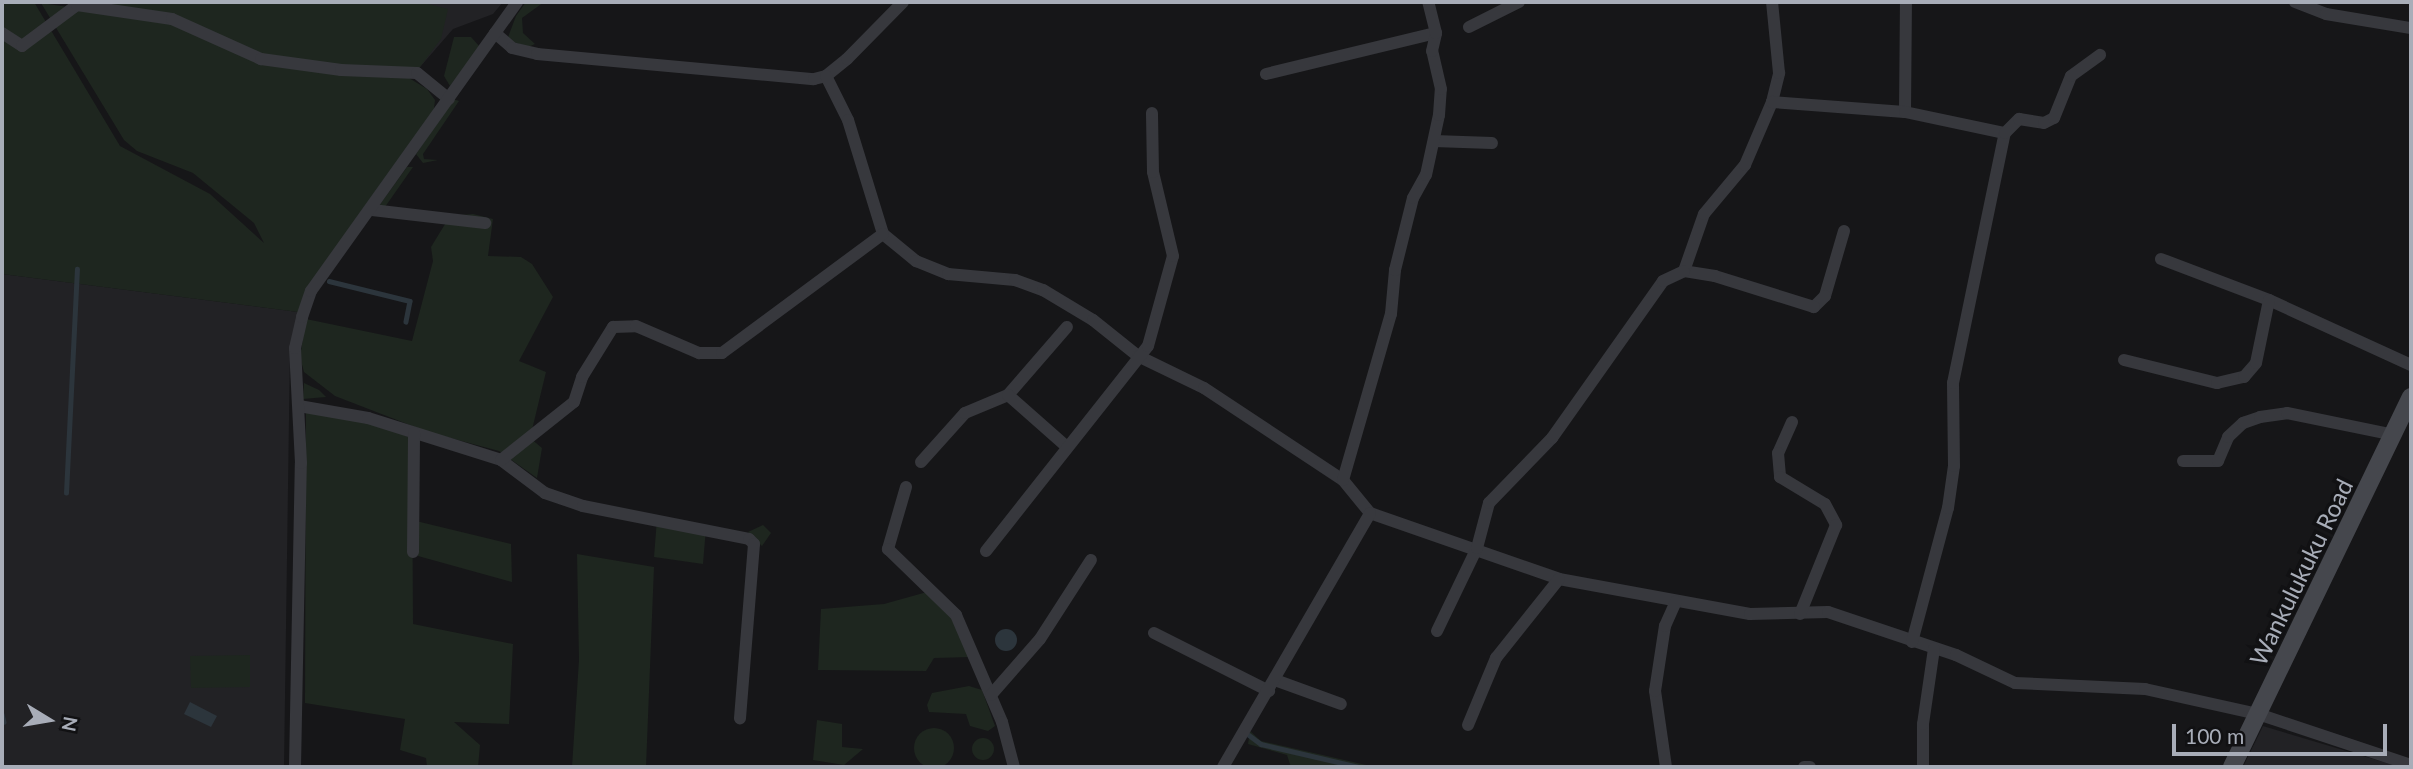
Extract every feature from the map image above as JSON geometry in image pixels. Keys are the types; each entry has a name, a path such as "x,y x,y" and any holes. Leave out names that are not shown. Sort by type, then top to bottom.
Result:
{"main road":[{"name":"Wankulukuku Road","path":"2232,767 2411,397"}],"street":[{"path":"295,767 299,406 295,348 311,291 372,210 517,2"},
{"path":"495,33 512,48 537,54 625,64 826,76 903,2"},
{"path":"1343,480 1391,314 1393,281 1413,198 1426,175 1434,141 1441,89 1432,51 1436,33 1428,2"},
{"path":"1469,26 1519,2"},
{"path":"1684,271 1704,214 1745,165 1772,102 1779,73 1772,2"},
{"path":"1906,2 1906,112"},
{"path":"2295,2 2326,14 2411,28"},
{"path":"2,33 22,46 77,5 172,19 261,59 341,70 417,73 449,99"},
{"path":"1266,74 1436,33"},
{"path":"1912,642 1948,508 1954,466 1953,383 2005,133 2019,119 2044,123 2054,118 2071,76 2101,55"},
{"path":"826,76 848,120 883,234 916,261 948,274 1029,283 1093,320 1138,356 1204,388 1343,480 1370,513 1559,579 1750,614 1828,611 1934,649 2015,683 2145,689 2258,714 2411,765"},
{"path":"1772,102 1906,112 2005,133"},
{"path":"986,551 1148,346 1173,256 1153,172 1152,113"},
{"path":"1434,141 1492,144"},
{"path":"372,210 485,223"},
{"path":"1437,631 1476,548 1489,503 1552,438 1663,281 1684,271 1715,276 1814,307 1825,296 1844,231"},
{"path":"501,460 574,402 582,377 613,327 636,326 699,353 722,353 883,234"},
{"path":"2161,260 2269,300 2411,365"},
{"path":"2124,360 2217,383 2244,377 2256,363 2269,300"},
{"path":"920,462 965,413 1008,395 1067,327"},
{"path":"1008,395 1067,447"},
{"path":"299,406 368,418 501,460 545,493 569,501 749,539 754,544 740,718"},
{"path":"2183,461 2218,461 2228,437 2243,423 2273,415 2328,420 2394,435"},
{"path":"1792,422 1778,453 1780,477 1825,504 1836,525 1800,614"},
{"path":"413,552 414,433"},
{"path":"906,487 888,549 956,615 991,695 1014,767"},
{"path":"1223,767 1370,513"},
{"path":"991,695 1040,639 1091,559"},
{"path":"1468,725 1496,658 1559,579"},
{"path":"1666,767 1655,691 1665,626 1676,601"},
{"path":"1154,633 1272,686 1341,704"},
{"path":"1923,767 1923,724 1934,649"},
{"path":"1804,767 1810,767"}],"shaded area":[{"path":"2,2 34,2 120,146 210,194 264,243 254,223 193,173 137,151 124,140 41,3 171,22 262,63 409,78 427,89 435,100 433,117 298,312 2,274"},
{"path":"71,2 420,2 448,9 441,39 420,67 355,67 259,56 177,16"},
{"path":"360,2 503,2 493,14 453,29 420,67"},
{"path":"526,2 544,2 522,18 523,33 535,44 528,47 507,40 516,16"},
{"path":"454,37 471,37 480,47 450,86 444,76"},
{"path":"453,99 459,101 423,154 424,159 438,160 423,163 416,154"},
{"path":"407,167 413,167 385,207 378,207"},
{"path":"473,214 493,219 488,256 521,257 532,264 553,297 519,361 546,372 530,438 542,448 537,478 499,451 428,432 335,396 304,372 300,357 306,319 412,341 433,261 431,247 450,216"},
{"path":"2,274 298,312 290,348 284,767 2,767"},
{"path":"304,383 319,390 326,397 303,399"},
{"path":"306,410 382,423 412,439 413,624 513,644 509,724 454,722 480,745 478,767 427,767 426,758 400,750 405,719 305,703"},
{"path":"657,519 706,528 703,564 654,557"},
{"path":"416,521 511,544 512,582 418,556"},
{"path":"763,525 771,533 762,546 748,532"},
{"path":"577,554 654,567 646,767 572,767 579,660"},
{"path":"927,592 947,610 971,657 934,658 926,671 818,670 821,609 884,604"},
{"path":"1006,629 1014,632 1017,640 1014,648 1006,651 998,648 995,640 998,632"},
{"path":"250,655 250,687 191,688 190,656"},
{"path":"969,686 982,690 995,726 988,731 970,726 966,714 929,712 927,705 932,693"},
{"path":"190,702 217,716 211,727 184,714"},
{"path":"817,720 842,724 842,747 863,749 844,765 813,760"},
{"path":"2263,726 2400,767 2243,767"},
{"path":"934,728 948,734 954,748 948,762 934,768 920,762 914,748 920,734"},
{"path":"1250,731 1261,741 1375,767 1291,767 1287,755 1248,744"},
{"path":"983,738 991,741 994,749 991,757 983,760 975,757 972,749 975,741"}],"waterway":[{"path":"66,493 77,269"},
{"path":"329,281 410,301 406,322"},
{"path":"2,714 4,722"},
{"path":"1249,735 1261,744 1359,767"}]}
